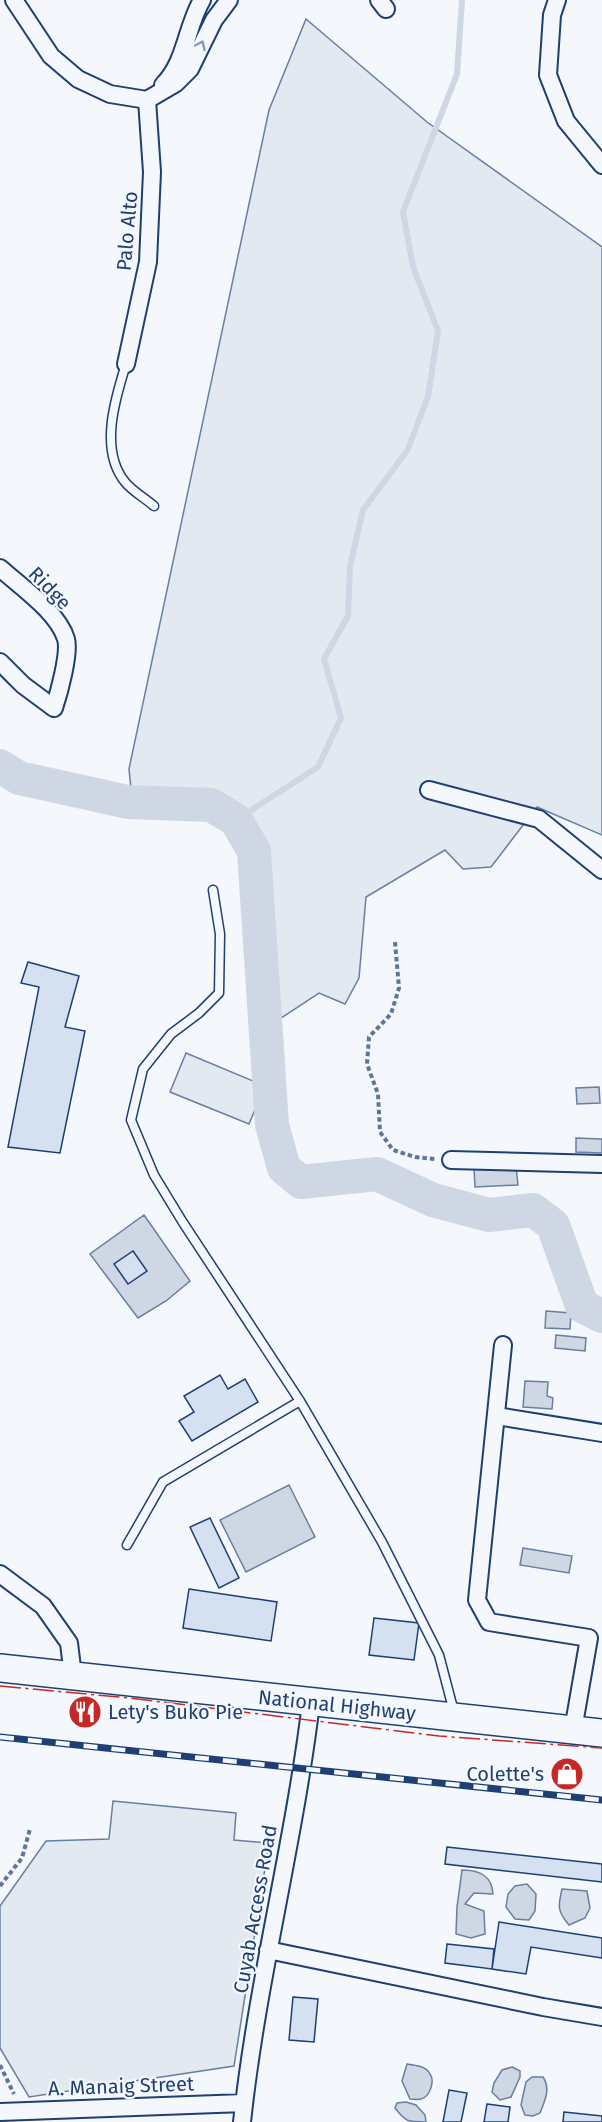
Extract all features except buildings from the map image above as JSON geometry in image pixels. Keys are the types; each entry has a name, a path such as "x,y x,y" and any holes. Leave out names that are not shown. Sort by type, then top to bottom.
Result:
{"main road":[{"name":"National Highway","path":"0,1668 602,1733"}],"street":[{"path":"14,0 51,56 78,79 110,94 147,100 176,84 190,69 214,20 229,0"},
{"path":"147,100 169,79 180,61 188,31 202,0"},
{"path":"557,0 552,15 548,75 566,121 602,165"},
{"name":"Palo Alto","path":"126,364 148,262 152,172 147,100"},
{"name":"Ridge","path":"0,568 53,615 67,640 62,681 54,708 23,685 0,662"},
{"path":"429,790 539,819 602,870"},
{"path":"451,1160 602,1164"},
{"path":"503,1345 477,1600 489,1622 590,1638 573,1730"},
{"path":"497,1416 602,1433"},
{"path":"0,1574 43,1606 69,1643 73,1676"},
{"name":"Cuyab Access Road","path":"242,2122 268,1950 303,1769 311,1703"},
{"path":"268,1950 602,2017"},
{"name":"A. Manaig Street","path":"0,2112 244,2103"}],"lane":[{"path":"126,364 109,436 113,458 124,481 154,506"},
{"path":"213,890 220,933 219,993 171,1034 143,1069 131,1120 154,1175 300,1401 382,1542 439,1655 456,1718"},
{"path":"127,1545 163,1482 300,1401"}],"path":[{"path":"395,942 399,988 392,1014 369,1037 367,1064 378,1094 380,1132 393,1150 415,1157 451,1160"},
{"path":"0,1886 22,1858 30,1829"},
{"path":"0,2065 23,2111"}],"shaded area":[{"path":"306,19 427,122 602,247 602,835 537,807 491,867 463,869 445,850 366,897 359,978 345,1004 319,993 266,1028 254,851 236,820 211,804 131,789 129,769 269,110"},
{"path":"186,1053 265,1086 249,1124 170,1092"},
{"path":"599,1087 600,1103 577,1104 576,1088"},
{"path":"576,1138 602,1139 602,1153 576,1152"},
{"path":"516,1167 518,1185 475,1187 474,1169"},
{"path":"144,1215 190,1281 166,1301 138,1318 90,1254"},
{"path":"546,1311 571,1313 570,1329 545,1328"},
{"path":"556,1335 586,1338 585,1351 555,1348"},
{"path":"525,1381 548,1382 547,1396 553,1398 552,1409 523,1407"},
{"path":"289,1485 315,1537 246,1572 220,1520"},
{"path":"523,1548 572,1556 569,1573 520,1565"},
{"path":"113,1801 236,1813 234,1840 269,1843 234,2066 29,2097 0,2048 0,1906 46,1841 109,1839"},
{"path":"462,1870 484,1875 490,1882 493,1894 474,1893 465,1904 484,1911 485,1934 471,1938 456,1934"},
{"path":"527,1884 536,1894 535,1911 529,1920 515,1919 506,1907 508,1894 515,1886"},
{"path":"562,1889 587,1891 590,1908 585,1918 569,1925 565,1920 559,1908"},
{"path":"407,2064 417,2065 430,2074 432,2084 424,2098 410,2099 402,2081"},
{"path":"512,2067 520,2071 520,2077 511,2097 500,2100 492,2092 494,2083 502,2070"},
{"path":"532,2077 543,2077 547,2086 540,2113 533,2116 525,2115 521,2105 526,2082"},
{"path":"406,2102 416,2105 425,2115 426,2122 411,2121 402,2116 395,2108 397,2103"}],"waterway":[{"path":"236,820 318,767 341,718 324,659 348,616 350,566 363,510 407,451 428,397 438,331 413,267 403,212 457,74 462,0"},
{"path":"0,766 19,778 128,802 211,805 236,820 254,851 272,1125 284,1168 301,1182 377,1174 433,1200 489,1215 533,1210 553,1225 582,1306 602,1316"}],"railway":[{"path":"0,1737 602,1800"}],"power":[{"path":"0,1686 129,1698 439,1736 602,1748"}],"place":[{"name":"Lety's Buko Pie","path":"85,1712"},
{"name":"Colette's","path":"567,1774"}]}
